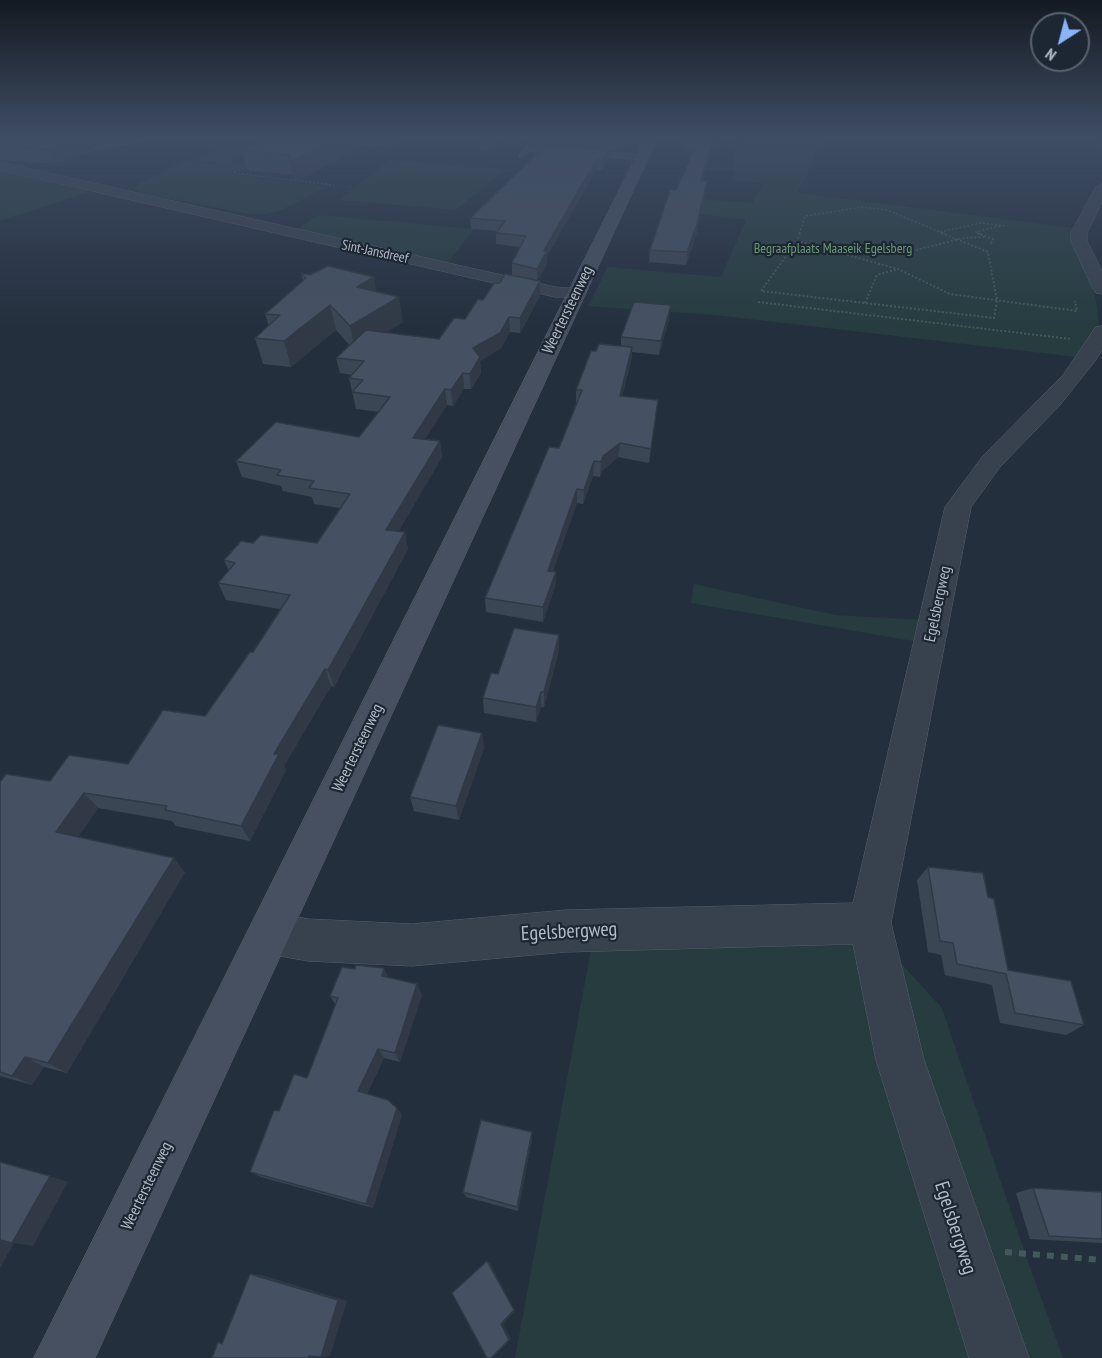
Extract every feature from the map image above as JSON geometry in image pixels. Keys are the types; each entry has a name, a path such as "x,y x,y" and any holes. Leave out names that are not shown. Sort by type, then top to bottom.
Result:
{"main road":[{"name":"Weertersteenweg","path":"64,1358 620,202"}],"street":[{"name":"Sint-Jansdreef","path":"160,202 555,292 576,293"},
{"path":"1095,202 1079,233 1079,242 1102,289"},
{"name":"Egelsbergweg","path":"999,1358 900,1060 870,923 958,507 968,490 1054,398 1099,337"},
{"name":"Egelsbergweg","path":"269,933 308,940 412,945 566,931 870,923"}],"path":[{"path":"863,207 887,210 959,240 988,252 997,300 994,318 761,291 797,242 805,216 863,207"},
{"path":"939,232 981,223 1004,226 976,232 993,240 991,244"},
{"path":"912,251 959,240 986,237"},
{"path":"797,242 865,258 898,269 950,294 1077,311 1075,301"},
{"path":"865,303 877,276 898,269"},
{"path":"758,302 1099,337"},
{"path":"962,1249 1102,1260"}],"green space":[{"path":"0,202 57,202 0,221"},
{"path":"190,202 297,202 282,210 266,214 250,214"},
{"path":"367,202 465,202 456,210"},
{"name":"Begraafplaats Maaseik Egelsberg","path":"697,202 871,202 1073,228 1071,238 1095,296 1099,319 1098,331 1077,357 715,315 588,306 608,267 721,277 746,220 694,213"},
{"path":"318,215 474,229 447,264 295,231"},
{"path":"694,584 835,615 922,620 919,642 691,603"},
{"path":"849,938 899,961 942,1008 1063,1358 515,1358 593,939"}],"building":[{"path":"486,202 572,202 547,245 544,251 547,251 537,269 512,263 526,236 496,233 505,221 470,218"},
{"path":"666,202 702,202 687,252 650,250"},
{"path":"328,266 374,277 357,287 399,297 350,326 330,305 284,341 255,338 280,315 265,314 306,278 301,273 310,275"},
{"path":"505,274 540,281 520,318 509,317 500,333 473,348 480,357 470,374 463,373 451,390 445,389 413,438 440,441 386,530 405,532 328,670 325,669 274,754 279,754 241,826 165,810 167,806 84,793 56,832 174,858 48,1063 25,1057 12,1076 0,1072 0,782 6,774 50,781 69,755 128,764 163,710 205,716 250,652 253,652 290,595 218,583 235,563 224,560 241,541 253,543 261,535 317,543 350,494 309,488 314,481 277,475 281,470 236,461 276,422 359,437 390,397 352,392 363,380 349,378 364,361 336,358 366,330 439,339 454,318 465,319 478,299 483,300 494,283 500,283"},
{"path":"634,302 671,305 661,341 621,337"},
{"path":"599,344 632,347 620,396 658,400 651,449 620,443 603,456 601,462 594,461 584,490 577,489 548,571 556,572 543,607 485,598 549,447 559,448 582,390 576,390 591,351 596,351"},
{"path":"514,628 559,635 544,692 541,692 536,707 483,698 491,673 498,674"},
{"path":"438,725 482,733 456,806 410,797"},
{"path":"928,867 983,873 988,897 994,899 1008,970 1071,981 1084,1025 1015,1013 1006,974 957,964 953,943 940,941"},
{"path":"356,965 384,968 382,976 417,984 395,1053 378,1049 358,1091 388,1100 397,1108 366,1204 250,1172 274,1110 279,1111 294,1074 307,1078 338,998 330,996 342,967 355,969"},
{"path":"481,1120 532,1132 517,1207 463,1192"},
{"path":"0,1162 50,1176 12,1243 0,1240"},
{"path":"1033,1188 1102,1192 1102,1239 1049,1236"},
{"path":"487,1261 514,1310 501,1324 509,1340 491,1358 487,1358 452,1293"},
{"path":"250,1274 338,1300 321,1357 212,1358 218,1342 222,1344"}]}
